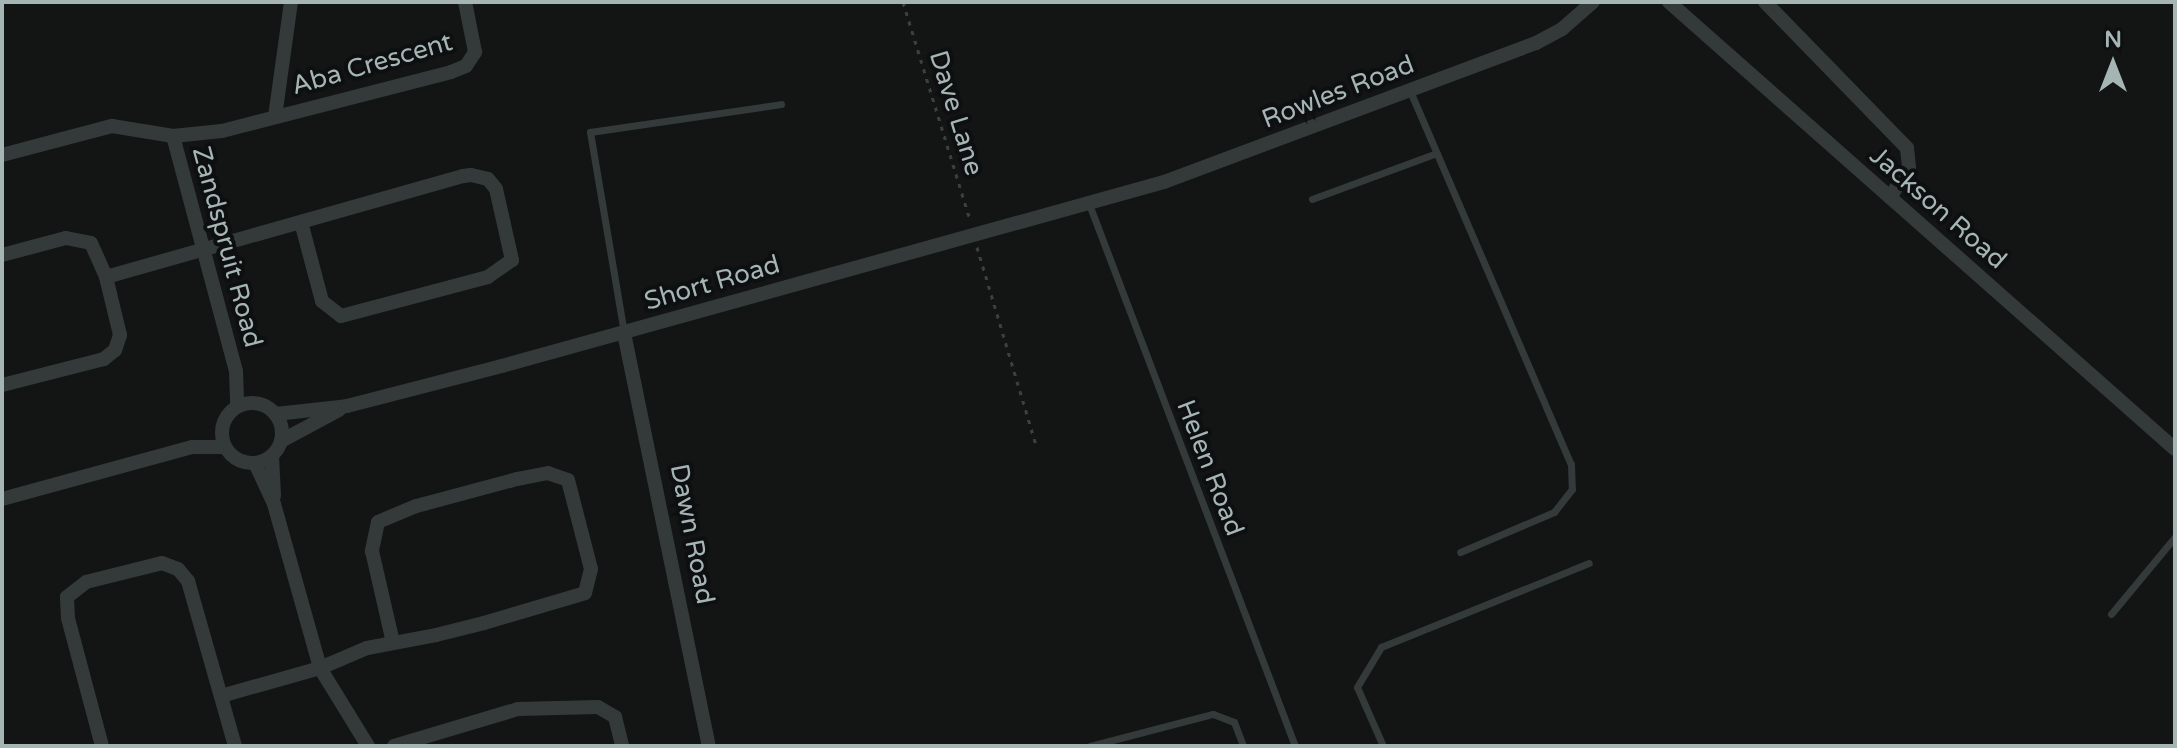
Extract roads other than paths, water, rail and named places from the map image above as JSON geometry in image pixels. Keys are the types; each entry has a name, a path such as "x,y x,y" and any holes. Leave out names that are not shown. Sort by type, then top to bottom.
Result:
{"street":[{"name":"Aba Crescent","path":"275,117 291,2"},
{"name":"Aba Crescent","path":"2,155 112,126 173,136 275,117 466,66 475,46 465,2"},
{"name":"Rowles Road","path":"1089,204 1183,176 1536,43 1562,29 1593,2"},
{"name":"Jackson Road","path":"1669,2 2175,449"},
{"path":"1765,2 1907,148 1909,168 1890,197"},
{"name":"Zandspruit Road","path":"173,136 236,371 237,406"},
{"path":"106,277 463,176 483,176 496,189 512,260 497,274 341,316 322,301 301,222"},
{"name":"Short Road","path":"276,414 347,406 1089,204"},
{"path":"2,255 82,237 94,245 106,277 120,335 111,355 2,385"},
{"name":"Dawn Road","path":"624,333 709,746"},
{"name":"Zandspruit Road","path":"236,371 257,403"},
{"path":"192,447 221,429 237,406 257,403 276,414 281,441 272,456 274,504"},
{"name":"Short Road","path":"281,441 347,406"},
{"path":"221,429 225,447 238,460 255,463 272,456"},
{"path":"2,499 192,447 225,447"},
{"path":"255,463 274,504 320,668 368,746"},
{"path":"221,696 393,643 585,593 591,569 568,480 548,473 416,506 378,522 372,551 393,643"},
{"path":"102,746 68,618 67,597 75,586 157,564 182,571 235,746"},
{"path":"394,746 518,709 598,707 615,717 622,746"}],"lane":[{"path":"1410,91 1571,464 1572,489 1554,512 1460,552"},
{"path":"624,333 590,132 781,104"},
{"path":"1312,199 1437,153"},
{"name":"Helen Road","path":"1089,204 1295,746"},
{"path":"2111,614 2175,537"},
{"path":"1383,746 1357,687 1381,647 1589,563"},
{"path":"1090,746 1213,714 1234,722 1243,746"}]}
